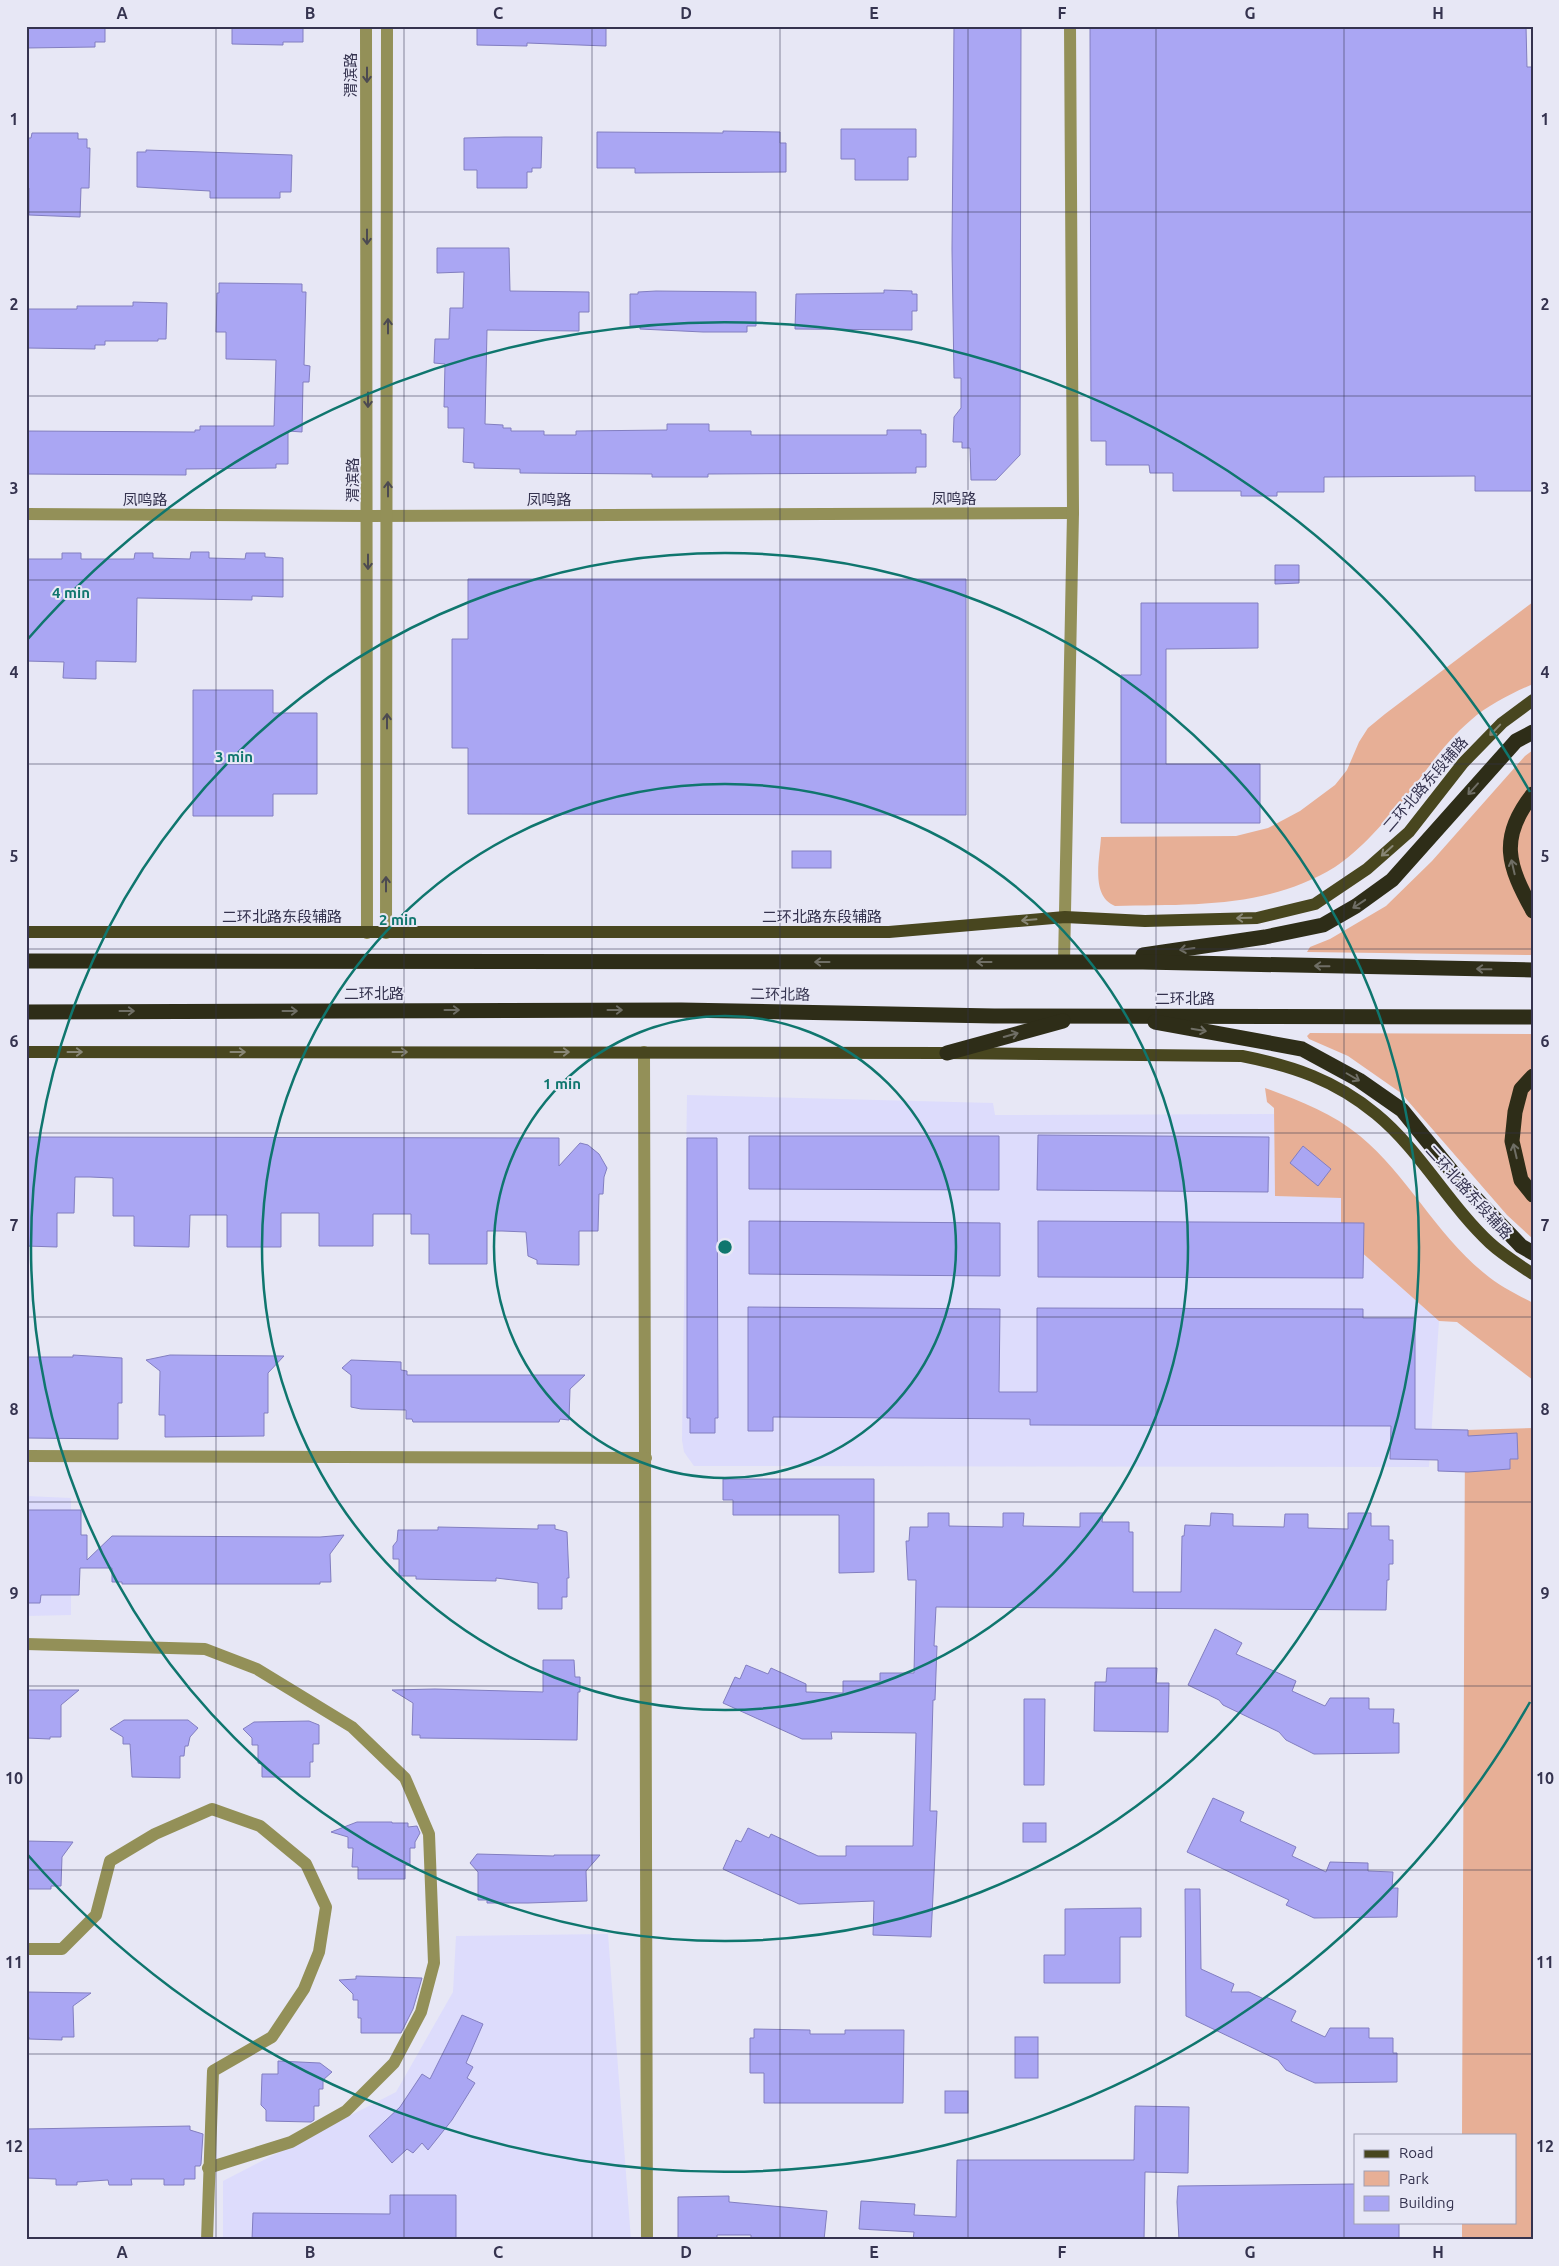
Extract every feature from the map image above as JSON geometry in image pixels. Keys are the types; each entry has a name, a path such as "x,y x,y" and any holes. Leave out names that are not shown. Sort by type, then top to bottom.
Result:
{"highway":[{"path":"1089,962 1265,937 1323,926 1356,906 1392,880 1516,741 1533,732"},
{"path":"1533,794 1520,810 1508,848 1516,879 1533,911"},
{"name":"二环北路","path":"26,961 1089,962 1533,970"},
{"name":"二环北路","path":"26,1012 681,1010 984,1016 1533,1017"},
{"path":"947,1053 1082,1015"},
{"path":"1117,1015 1302,1049 1359,1080 1402,1110 1463,1185 1521,1246 1533,1253"},
{"path":"1533,1076 1521,1089 1514,1112 1512,1141 1522,1180 1533,1195"}],"main road":[{"name":"二环北路东段辅路","path":"26,932 889,932 1065,918 1145,921 1257,918 1315,904 1367,869 1409,832 1463,763 1502,723 1533,700"},
{"name":"二环北路东段辅路","path":"26,1052 644,1052 1242,1056 1276,1063 1312,1074 1345,1091 1377,1115 1489,1242 1533,1274"}],"street":[{"name":"渭滨路","path":"366,26 367,933"},
{"path":"386,932 388,516 387,26"},
{"path":"1064,962 1072,513 1070,26"},
{"name":"凤鸣路","path":"26,514 388,516 1072,513"},
{"path":"644,1052 647,2240"},
{"path":"26,1456 646,1458"},
{"path":"26,1644 205,1649 258,1669 352,1727 405,1778 429,1834 434,1963 421,2012 394,2063 346,2111 291,2142 208,2168"},
{"path":"26,1949 62,1949 96,1915 110,1861 155,1834 212,1809 260,1826 306,1864 326,1908 319,1952 304,1989 272,2037 213,2071 208,2168 207,2240"}],"shaded area":[{"path":"687,1095 993,1103 995,1115 1274,1114 1275,1196 1341,1198 1341,1234 1439,1321 1429,1467 694,1466 684,1452 682,1440"},
{"path":"26,1496 71,1498 71,1615 26,1616"},
{"path":"608,1934 631,2240 223,2240 223,2181 396,2092 453,1992 456,1936"}],"green space":[{"path":"1533,602 1533,684 1493,704 1462,729 1444,747 1405,798 1381,825 1354,853 1335,867 1309,881 1282,891 1228,902 1115,906 1107,901 1102,894 1098,876 1101,837 1236,836 1268,828 1300,811 1335,785 1347,770 1359,742 1368,728"},
{"path":"1533,750 1533,955 1307,952 1310,947 1330,939 1386,906 1432,861 1525,756"},
{"path":"1310,1033 1533,1034 1533,1239 1507,1215 1401,1093 1348,1056 1309,1039 1307,1036"},
{"path":"1265,1088 1302,1102 1338,1120 1360,1136 1392,1168 1467,1258 1496,1282 1533,1303 1533,1380 1457,1322 1439,1321 1341,1234 1341,1198 1275,1196 1274,1108 1267,1102"},
{"path":"1533,1428 1533,2240 1462,2240 1462,2224 1516,2224 1516,2134 1462,2134 1465,1430"}],"building":[{"path":"26,26 105,26 105,42 95,42 95,47 26,48"},
{"path":"232,26 303,26 303,42 283,42 283,45 232,44"},
{"path":"477,26 606,26 606,46 527,43 527,46 477,45"},
{"path":"954,26 1021,26 1020,455 996,480 971,480 970,448 962,448 962,442 953,442 954,417 961,408 961,378 954,378 952,249"},
{"path":"1090,26 1526,26 1527,67 1533,67 1533,491 1475,491 1475,476 1324,477 1324,492 1277,492 1277,496 1241,496 1241,491 1173,491 1173,473 1150,473 1149,465 1106,465 1106,441 1091,441"},
{"path":"841,129 916,129 916,157 908,157 908,180 855,180 855,159 841,159"},
{"path":"723,131 780,132 780,143 786,143 786,172 635,173 635,168 597,168 597,132 723,133"},
{"path":"32,133 78,133 78,139 87,139 87,148 90,148 89,188 81,188 80,217 29,215 29,188 26,188 26,138 31,138"},
{"path":"542,137 541,168 532,168 532,172 527,172 527,188 477,188 477,170 464,170 464,138"},
{"path":"146,150 292,155 291,192 280,192 280,198 210,198 210,191 137,187 137,152 146,152"},
{"path":"437,248 509,248 510,291 589,292 589,312 579,312 579,331 487,330 485,424 503,425 503,428 511,428 511,431 544,431 544,435 576,435 576,431 667,430 667,424 709,424 709,431 751,431 751,435 887,435 887,430 921,430 921,434 926,434 926,467 916,467 916,473 708,474 708,477 652,477 652,474 520,473 520,469 474,468 474,463 463,462 464,428 448,428 448,407 444,407 445,364 434,363 435,339 449,339 450,308 463,308 464,272 437,273"},
{"path":"219,283 302,284 302,292 306,292 304,365 310,366 309,382 303,382 302,432 288,431 288,464 276,464 276,468 186,469 186,475 26,474 26,431 195,432 195,430 200,430 200,426 274,426 276,360 226,359 226,332 216,332"},
{"path":"884,290 912,291 912,294 917,294 917,311 912,311 912,330 795,329 796,294 884,293"},
{"path":"656,291 756,292 756,326 747,326 747,332 703,332 640,329 640,326 630,326 630,294"},
{"path":"133,302 167,303 166,339 158,339 158,341 105,341 105,345 95,345 95,349 26,348 26,309 77,309 77,306 133,306"},
{"path":"191,552 209,552 209,558 245,559 246,553 265,553 265,557 283,558 283,597 252,596 252,600 137,598 136,662 96,661 96,679 63,678 64,662 26,661 26,559 62,559 62,553 81,553 81,559 134,559 135,553 153,553 153,558 190,559"},
{"path":"1275,565 1299,565 1299,583 1275,584"},
{"path":"468,579 966,579 966,815 468,814 468,748 452,748 452,639 468,639"},
{"path":"1141,603 1258,603 1258,648 1166,649 1166,764 1260,764 1260,823 1121,823 1121,675 1141,675"},
{"path":"193,690 273,690 273,713 317,713 317,794 273,794 273,816 193,816"},
{"path":"792,851 831,851 831,868 792,868"},
{"path":"1038,1135 1269,1137 1268,1192 1037,1190"},
{"path":"749,1136 999,1136 999,1190 749,1189"},
{"path":"26,1137 559,1138 559,1166 580,1143 588,1145 599,1154 607,1168 604,1177 603,1194 599,1194 598,1231 579,1231 579,1265 537,1264 537,1260 528,1256 526,1232 502,1231 487,1231 487,1264 429,1264 429,1234 411,1234 411,1214 373,1214 373,1246 319,1246 319,1213 281,1213 281,1247 227,1247 227,1215 190,1215 189,1247 134,1246 134,1216 113,1216 113,1178 90,1177 75,1177 74,1213 57,1213 57,1247 26,1246"},
{"path":"687,1138 717,1138 718,1418 715,1418 715,1433 690,1433 690,1418 687,1418"},
{"path":"1303,1146 1331,1169 1318,1186 1290,1163"},
{"path":"749,1221 1000,1223 1000,1276 749,1274"},
{"path":"1038,1221 1364,1223 1363,1278 1038,1277"},
{"path":"748,1307 1000,1309 999,1392 1037,1392 1037,1308 1363,1309 1363,1318 1415,1318 1415,1429 1468,1430 1468,1436 1517,1433 1518,1459 1510,1459 1510,1469 1468,1472 1438,1471 1438,1460 1390,1459 1391,1426 1030,1425 1030,1419 773,1417 773,1431 748,1431"},
{"path":"73,1355 122,1358 122,1403 118,1403 118,1439 26,1438 26,1357 73,1357"},
{"path":"170,1355 284,1356 268,1373 268,1413 264,1413 264,1436 165,1437 165,1415 159,1415 160,1371 146,1360"},
{"path":"351,1360 401,1362 401,1370 407,1371 407,1375 585,1375 570,1389 569,1420 560,1419 559,1422 413,1422 412,1419 406,1419 406,1410 351,1407 351,1375 342,1368"},
{"path":"723,1479 874,1479 874,1572 839,1573 839,1515 733,1515 733,1500 723,1500"},
{"path":"26,1510 81,1510 81,1535 87,1535 87,1560 112,1536 320,1537 344,1535 330,1554 331,1582 320,1582 320,1584 122,1584 122,1582 112,1582 112,1568 80,1568 79,1595 41,1595 40,1603 26,1603"},
{"path":"928,1513 949,1513 949,1526 1003,1527 1003,1513 1024,1513 1023,1526 1080,1527 1080,1513 1103,1513 1102,1522 1129,1522 1129,1532 1133,1532 1133,1592 1181,1592 1182,1536 1184,1536 1185,1525 1210,1526 1211,1513 1233,1514 1233,1526 1284,1527 1285,1514 1308,1514 1308,1528 1348,1529 1348,1513 1371,1513 1371,1526 1389,1526 1389,1540 1393,1540 1393,1564 1389,1564 1386,1610 936,1607 934,1646 937,1646 935,1700 933,1700 930,1811 937,1811 931,1937 873,1935 874,1901 799,1904 723,1869 736,1840 741,1842 748,1828 769,1838 771,1834 818,1856 846,1856 846,1846 913,1846 916,1733 831,1732 832,1739 802,1739 723,1703 735,1677 740,1679 746,1665 768,1674 771,1668 806,1684 806,1692 843,1693 843,1681 880,1681 880,1673 914,1673 916,1580 908,1580 906,1541 909,1541 910,1527 928,1527"},
{"path":"538,1525 555,1525 555,1529 567,1532 569,1578 567,1578 567,1597 562,1597 562,1609 538,1609 538,1583 496,1578 496,1581 416,1579 416,1576 399,1576 399,1559 393,1559 393,1546 397,1541 398,1530 438,1530 438,1527 538,1529"},
{"path":"1215,1629 1242,1643 1236,1654 1296,1681 1292,1691 1325,1706 1330,1698 1369,1698 1369,1709 1394,1709 1393,1723 1399,1723 1399,1753 1314,1754 1286,1740 1279,1732 1223,1705 1219,1700 1188,1685"},
{"path":"543,1660 574,1660 575,1677 580,1677 577,1740 420,1738 420,1735 412,1735 413,1703 392,1690 435,1689 543,1692"},
{"path":"1107,1668 1157,1668 1156,1683 1169,1683 1168,1732 1094,1731 1095,1682 1106,1682"},
{"path":"26,1690 79,1690 61,1705 61,1737 50,1737 50,1739 26,1738"},
{"path":"1024,1699 1045,1699 1044,1785 1024,1785"},
{"path":"124,1720 188,1720 198,1728 190,1737 188,1746 185,1746 184,1756 180,1756 180,1778 132,1777 130,1744 123,1744 123,1737 110,1729"},
{"path":"309,1721 319,1725 319,1744 313,1744 313,1762 310,1762 310,1777 262,1777 262,1764 258,1763 258,1745 252,1745 252,1738 243,1729 254,1722"},
{"path":"1213,1798 1244,1812 1240,1821 1296,1847 1292,1856 1326,1872 1330,1862 1368,1863 1368,1871 1393,1872 1392,1888 1398,1888 1397,1917 1314,1918 1286,1905 1289,1900 1187,1852"},
{"path":"357,1822 408,1823 408,1827 417,1826 420,1833 415,1842 415,1848 410,1848 410,1865 405,1865 405,1879 358,1879 358,1867 352,1867 353,1848 348,1848 348,1837 331,1832"},
{"path":"1023,1823 1046,1823 1046,1842 1023,1842"},
{"path":"26,1841 73,1842 62,1857 61,1886 51,1886 51,1889 26,1889"},
{"path":"477,1854 600,1855 586,1871 587,1901 487,1903 487,1900 478,1900 478,1872 470,1863"},
{"path":"1185,1889 1200,1889 1201,1969 1234,1984 1231,1992 1249,1992 1264,1999 1266,1997 1296,2011 1291,2021 1325,2037 1330,2028 1369,2028 1369,2038 1393,2038 1393,2053 1397,2053 1397,2082 1315,2083 1286,2070 1278,2060 1186,2016"},
{"path":"1141,1908 1141,1937 1120,1937 1120,1983 1044,1983 1044,1955 1065,1955 1065,1909"},
{"path":"356,1976 422,1978 413,2009 401,2033 361,2033 361,2018 358,2018 358,2000 353,2000 353,1994 339,1980 356,1979"},
{"path":"26,1992 91,1993 73,2006 74,2037 62,2037 62,2040 29,2039 29,2037 26,2037"},
{"path":"462,2015 483,2024 466,2063 473,2067 467,2078 475,2083 452,2120 428,2150 422,2143 413,2153 407,2149 392,2163 369,2136 400,2107 422,2074 430,2079"},
{"path":"754,2029 810,2030 810,2034 845,2034 845,2030 904,2030 903,2103 764,2103 764,2073 750,2073 750,2038 754,2038"},
{"path":"1015,2037 1038,2037 1038,2078 1015,2078"},
{"path":"278,2061 320,2063 332,2072 323,2080 323,2089 319,2089 319,2106 314,2106 314,2120 311,2122 266,2121 266,2110 261,2105 262,2074 278,2074"},
{"path":"945,2091 968,2091 968,2113 945,2113"},
{"path":"1135,2106 1189,2107 1188,2173 1145,2172 1144,2240 913,2240 914,2232 859,2229 861,2201 915,2204 914,2215 956,2217 957,2160 1134,2160"},
{"path":"190,2126 190,2130 203,2134 201,2164 200,2166 195,2166 195,2179 184,2179 184,2185 164,2185 164,2179 131,2179 132,2185 109,2185 108,2180 77,2182 77,2185 56,2185 56,2179 26,2178 26,2129"},
{"path":"1354,2184 1354,2224 1399,2224 1399,2240 1179,2240 1178,2186"},
{"path":"390,2195 456,2195 456,2240 252,2240 253,2213 390,2214"},
{"path":"729,2196 729,2202 827,2211 824,2240 751,2240 751,2235 717,2235 717,2240 678,2240 678,2197"}]}
